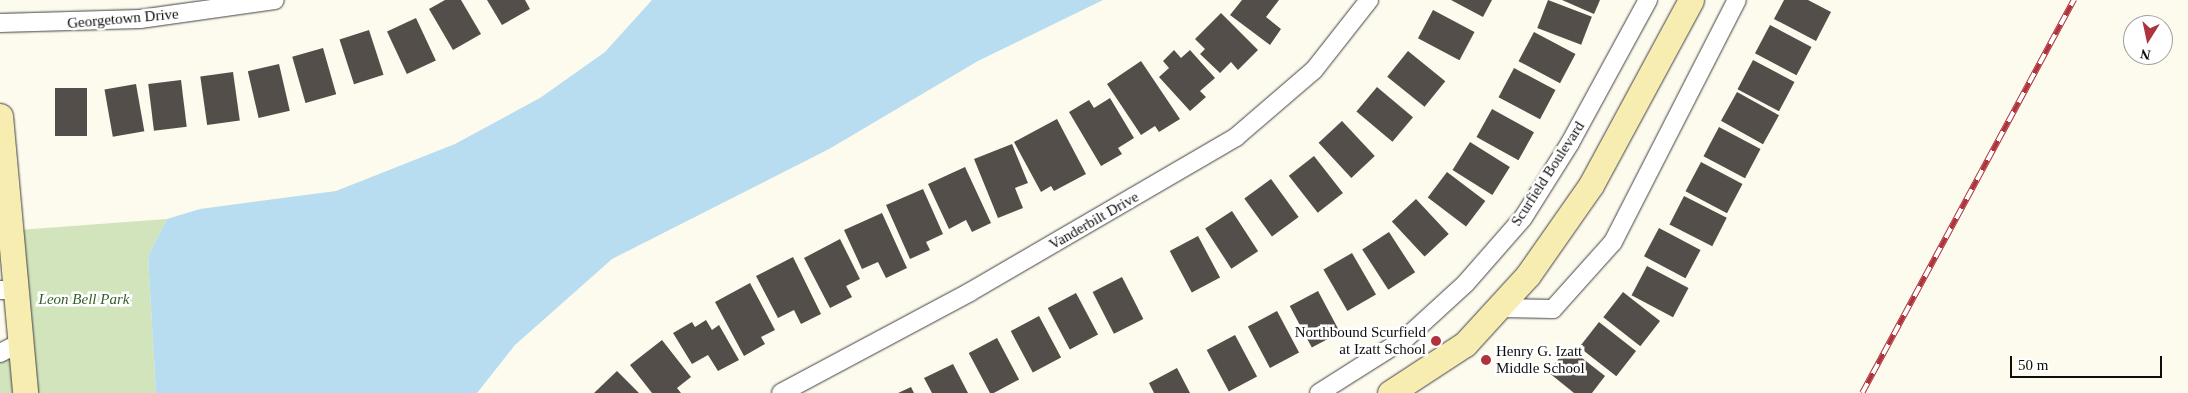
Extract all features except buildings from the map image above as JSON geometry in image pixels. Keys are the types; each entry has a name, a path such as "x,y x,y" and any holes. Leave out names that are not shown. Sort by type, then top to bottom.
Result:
{"street":[{"name":"Georgetown Drive","path":"0,23 140,19 275,0"},
{"name":"Vanderbilt Drive","path":"781,393 970,292 1236,137 1314,70 1369,0"},
{"name":"Scurfield Boulevard","path":"1319,393 1406,338 1466,283 1523,218 1570,143 1648,0"},
{"path":"1390,393 1449,357 1501,308 1591,184 1691,0"},
{"path":"1501,308 1553,309 1613,242 1737,0"},
{"path":"0,116 11,347 25,393"}],"green space":[{"name":"Leon Bell Park","path":"167,219 148,256 156,393 0,393 0,353 22,342 5,231"}],"water":[{"path":"652,0 1103,0 978,61 829,149 612,259 515,345 477,393 156,393 148,256 167,219 200,209 336,191 455,144 540,98 605,52"}],"railway":[{"path":"1862,393 2074,0"}],"place":[{"name":"Northbound Scurfield at Izatt School","path":"1436,341"},
{"name":"Henry G. Izatt Middle School","path":"1486,360"}]}
